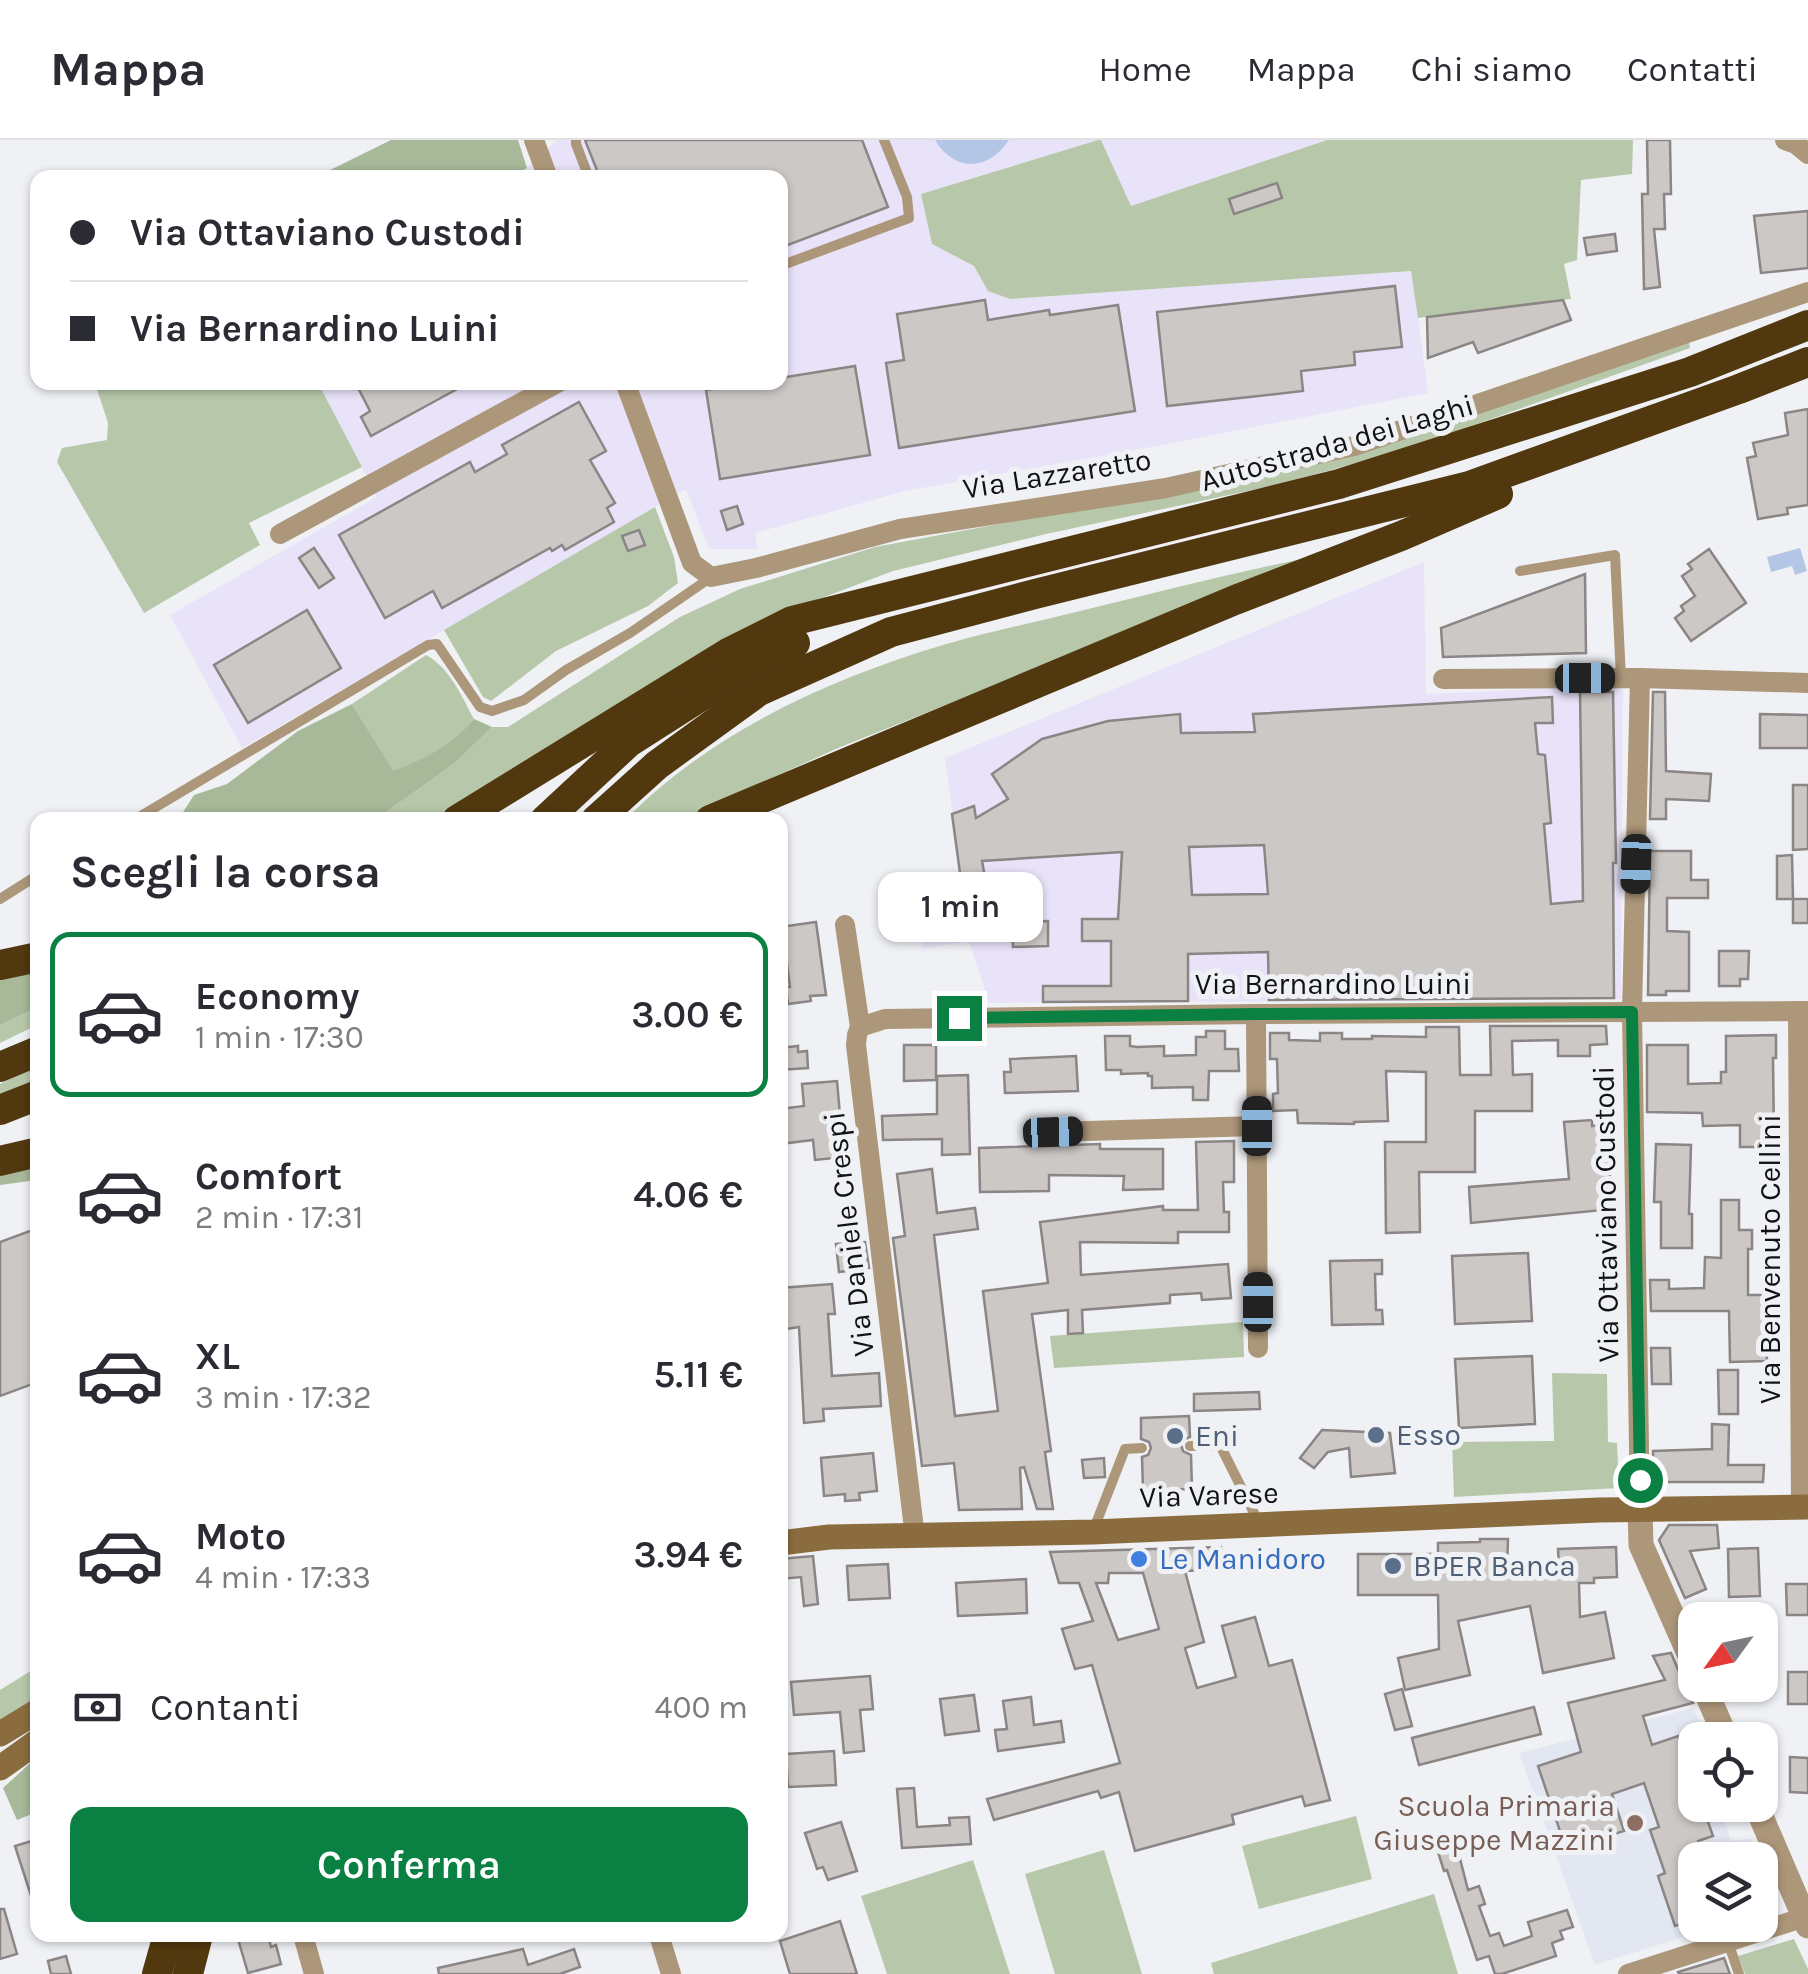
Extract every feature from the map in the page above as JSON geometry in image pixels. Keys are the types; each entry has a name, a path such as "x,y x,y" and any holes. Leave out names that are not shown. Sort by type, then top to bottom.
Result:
{"highway":[{"name":"Autostrada dei Laghi","path":"877,600 1339,484 1690,372 1808,325"},
{"path":"729,812 1236,600 1401,536 1808,362"},
{"path":"605,812 658,765 759,691 891,632 1468,486 1740,389"},
{"path":"553,812 628,742 737,673 877,600"},
{"path":"470,812 728,653 792,621 877,600"},
{"path":"0,965 30,959"},
{"path":"0,1067 30,1054"},
{"path":"0,1110 30,1098"},
{"path":"0,1160 30,1154"},
{"path":"157,1974 166,1942"},
{"path":"188,1974 196,1942"}],"main road":[{"name":"Via Varese","path":"788,1542 1640,1509 1804,1507"},
{"path":"0,1734 30,1716"},
{"path":"0,1768 30,1747"}],"street":[{"path":"534,140 545,170"},
{"path":"1785,140 1808,154"},
{"name":"Via Lazzaretto","path":"711,577 900,529 1166,488 1354,446 1808,292"},
{"path":"280,534 544,390"},
{"path":"628,390 692,563 711,577"},
{"path":"1444,678 1808,683"},
{"name":"Via Ottaviano Custodi","path":"1630,678 1640,1509"},
{"name":"Via Daniele Crespi","path":"845,925 860,1027 856,1045 914,1537"},
{"name":"Via Bernardino Luini","path":"860,1027 884,1019 1803,1011"},
{"name":"Via Benvenuto Cellini","path":"1803,1011 1804,1507"},
{"path":"1256,1014 1258,1348"},
{"path":"1053,1132 1257,1126"},
{"path":"1640,1509 1641,1544 1678,1628"},
{"path":"1764,1822 1807,1920 1778,1928"},
{"path":"306,1942 314,1974"},
{"path":"661,1942 672,1974"},
{"path":"1628,1974 1728,1942"}],"lane":[{"path":"576,140 587,170"},
{"path":"788,263 908,218 907,197 884,140"},
{"path":"1520,571 1615,554 1630,678"},
{"path":"148,812 428,646 437,644 480,707 492,712 524,700 711,577"},
{"path":"0,900 30,880"},
{"path":"1190,1446 1220,1445 1260,1526"},
{"path":"1093,1532 1125,1449 1142,1448"},
{"path":"1728,1942 1739,1974"}],"shaded area":[{"path":"557,140 1098,140 921,194 932,244 974,266 988,291 1010,299 1412,271 1428,393 905,491 755,533 758,549 709,549 686,489 242,748 170,615 377,497 322,390 788,390 788,170 523,170"},
{"path":"1101,140 1327,140 1130,207"},
{"path":"1424,562 1426,694 1623,685 1621,999 989,1003 969,941 923,949 919,920 965,907 945,758"},
{"name":"Scuola Primaria Giuseppe Mazzini","path":"1693,1708 1700,1722 1678,1722 1678,1822 1725,1822 1731,1841 1752,1842 1678,1842 1678,1938 1595,1965 1519,1753"}],"green space":[{"path":"391,140 518,140 527,168 523,170 330,170"},
{"path":"1098,140 1131,206 1327,140 1633,140 1632,174 1581,180 1577,260 1564,264 1571,299 1418,318 1411,271 1010,299 988,291 974,266 932,244 921,194"},
{"path":"1689,341 1690,348 1404,450 1276,485 893,571 785,612 446,812 386,812 455,763 492,727 508,727 680,617 740,589 875,547 1290,470"},
{"path":"97,390 322,390 362,467 249,523 260,545 144,613 57,462 62,448 107,440 108,423"},
{"path":"655,507 674,557 678,583 648,606 556,651 491,701 483,697 444,630"},
{"path":"1322,555 838,748 697,812 634,812 694,761 732,736 772,713 857,675 976,636"},
{"path":"426,655 448,675 474,719 437,751 393,772 352,704"},
{"path":"352,704 393,771 437,750 474,719 492,727 455,763 386,812 183,812 194,795 227,784 298,731"},
{"path":"30,971 30,1011 0,1025 0,978"},
{"path":"30,1011 30,1028 0,1043 0,1025"},
{"path":"30,1069 30,1085 0,1097 0,1084"},
{"path":"30,1165 30,1181 0,1185 0,1171"},
{"path":"1243,1322 1244,1357 1054,1368 1050,1336"},
{"path":"1552,1373 1607,1374 1608,1442 1617,1443 1619,1488 1454,1497 1452,1442 1554,1441"},
{"path":"30,1671 30,1704 0,1725 0,1690"},
{"path":"30,1763 30,1815 17,1820 3,1788"},
{"path":"1356,1816 1372,1879 1259,1909 1242,1846"},
{"path":"1104,1850 1142,1974 1055,1974 1025,1874"},
{"path":"973,1860 1010,1974 887,1974 861,1896"},
{"path":"1434,1894 1458,1974 1214,1974 1211,1963"},
{"path":"1794,1939 1808,1974 1745,1974 1738,1956"}],"water":[{"path":"935,140 1009,140 991,158 972,164 952,158"},
{"path":"1800,548 1807,571 1795,575 1792,566 1771,572 1767,557"}],"building":[{"path":"585,140 862,140 888,207 788,245 788,170 597,170"},
{"path":"1647,140 1670,140 1671,194 1664,194 1665,229 1654,229 1660,287 1644,289 1642,194 1648,194"},
{"path":"1277,183 1282,198 1234,214 1229,199"},
{"path":"1808,211 1808,268 1761,273 1754,216"},
{"path":"1615,234 1617,251 1587,255 1584,238"},
{"path":"1395,286 1402,347 1354,352 1355,365 1301,371 1303,391 1167,406 1157,312"},
{"path":"985,300 988,320 1118,305 1135,411 899,448 886,363 904,360 897,314"},
{"path":"1563,300 1571,320 1478,353 1473,342 1428,358 1427,317"},
{"path":"855,366 870,455 720,479 706,390 788,390 788,377"},
{"path":"359,390 455,390 371,436 361,417 370,411"},
{"path":"579,402 606,451 590,460 615,503 607,508 614,522 565,550 562,545 552,551 550,548 442,608 433,591 385,618 339,535 470,462 475,472 507,454 502,445"},
{"path":"1808,409 1808,505 1787,508 1788,514 1758,519 1747,458 1756,456 1753,443 1788,435 1785,413"},
{"path":"737,506 743,524 727,530 721,511"},
{"path":"639,530 645,545 628,551 622,536"},
{"path":"314,548 334,578 319,588 299,558"},
{"path":"1709,549 1746,603 1691,641 1675,618 1684,611 1681,606 1695,596 1682,576 1692,569 1688,564"},
{"path":"1585,574 1586,653 1443,657 1441,628"},
{"path":"307,610 341,668 248,723 214,665"},
{"path":"1580,692 1613,692 1614,998 1269,1000 1268,952 1188,954 1188,1001 1043,1002 1043,986 1111,986 1111,941 1082,941 1082,919 1118,919 1122,852 982,861 985,877 960,873 952,814 974,806 976,818 1008,799 992,774 1042,739 1108,721 1180,714 1181,733 1255,732 1253,714 1552,697 1553,723 1535,723 1538,754 1545,755 1551,823 1544,824 1551,904 1583,901","holes":["1264,845 1268,894 1192,895 1189,847"]},
{"path":"1653,692 1665,692 1666,771 1711,774 1709,801 1666,799 1666,819 1650,819"},
{"path":"1760,714 1808,715 1808,748 1760,748"},
{"path":"1793,785 1808,785 1808,849 1793,850"},
{"path":"1650,851 1691,851 1691,880 1708,880 1708,898 1667,898 1667,931 1689,932 1689,991 1648,995"},
{"path":"1792,855 1793,899 1777,899 1777,856"},
{"path":"1793,899 1808,899 1808,923 1793,923"},
{"path":"1048,921 1048,946 1013,947 1012,922"},
{"path":"816,922 826,995 788,1004 788,926"},
{"path":"1719,951 1749,951 1748,979 1740,979 1740,986 1719,986"},
{"path":"1490,1026 1606,1026 1607,1044 1590,1045 1590,1056 1558,1056 1558,1040 1512,1041 1513,1075 1532,1074 1532,1111 1475,1111 1475,1172 1419,1172 1420,1232 1386,1233 1385,1142 1426,1142 1426,1072 1386,1071 1388,1121 1298,1123 1297,1110 1273,1111 1273,1094 1278,1093 1277,1059 1270,1059 1270,1033 1289,1033 1289,1040 1320,1041 1320,1033 1342,1033 1342,1039 1426,1037 1426,1027 1459,1027 1460,1075 1491,1075"},
{"path":"1206,1031 1225,1031 1225,1049 1238,1049 1239,1071 1209,1071 1208,1100 1193,1100 1193,1087 1152,1088 1152,1076 1148,1073 1106,1070 1105,1036 1130,1036 1130,1046 1164,1046 1164,1056 1196,1055 1196,1037 1206,1037"},
{"path":"1776,1035 1774,1140 1760,1140 1760,1147 1740,1147 1740,1125 1703,1126 1702,1113 1647,1112 1647,1045 1688,1045 1688,1084 1721,1083 1721,1072 1726,1072 1726,1036"},
{"path":"904,1045 936,1045 936,1080 904,1081"},
{"path":"798,1046 798,1052 807,1051 808,1068 788,1069 788,1047"},
{"path":"1076,1056 1078,1091 1005,1093 1004,1072 1011,1072 1010,1059"},
{"path":"968,1075 970,1154 942,1155 942,1139 883,1140 882,1116 937,1114 937,1076"},
{"path":"837,1081 841,1126 846,1125 848,1144 843,1145 845,1157 815,1160 813,1140 788,1143 788,1108 804,1106 802,1084"},
{"path":"1592,1120 1592,1126 1602,1125 1613,1209 1471,1223 1469,1187 1569,1179 1564,1122"},
{"path":"1234,1141 1234,1182 1223,1182 1229,1232 1178,1232 1178,1243 1080,1242 1081,1275 1228,1264 1231,1298 1202,1300 1201,1293 1170,1295 1170,1303 1082,1310 1083,1333 1068,1334 1068,1310 1032,1314 1051,1451 1045,1452 1053,1509 1037,1509 1024,1467 1020,1468 1022,1509 959,1510 954,1463 922,1466 893,1238 905,1236 897,1174 932,1169 937,1213 975,1208 978,1229 934,1235 955,1416 998,1411 983,1291 1048,1283 1040,1222 1163,1206 1163,1210 1198,1210 1196,1142"},
{"path":"1100,1144 1100,1149 1163,1149 1163,1189 1123,1190 1124,1176 1049,1175 1049,1191 980,1192 979,1148"},
{"path":"1656,1144 1691,1145 1692,1248 1661,1248 1661,1202 1654,1202"},
{"path":"1721,1200 1739,1200 1739,1230 1752,1230 1748,1295 1769,1295 1767,1361 1730,1362 1729,1311 1651,1311 1650,1280 1669,1280 1669,1289 1704,1288 1705,1257 1721,1258"},
{"path":"30,1231 30,1385 0,1396 0,1242"},
{"path":"865,1242 869,1268 839,1272 836,1244"},
{"path":"1528,1253 1532,1321 1455,1324 1452,1256"},
{"path":"1382,1260 1382,1274 1375,1274 1376,1310 1382,1310 1383,1324 1332,1325 1330,1261"},
{"path":"832,1284 835,1314 828,1314 832,1376 879,1373 881,1406 823,1409 824,1421 804,1423 799,1327 788,1329 788,1287"},
{"path":"1651,1348 1670,1348 1671,1384 1652,1384"},
{"path":"1532,1356 1535,1424 1459,1428 1455,1359"},
{"path":"1718,1370 1738,1370 1738,1414 1719,1414"},
{"path":"1259,1392 1260,1409 1194,1411 1194,1394"},
{"path":"1189,1416 1190,1437 1181,1445 1191,1455 1192,1489 1143,1490 1142,1457 1151,1448 1149,1442 1141,1439 1141,1418"},
{"path":"1712,1424 1729,1425 1728,1465 1764,1465 1763,1482 1659,1482 1653,1476 1653,1451 1712,1449"},
{"path":"1322,1430 1390,1433 1395,1473 1351,1477 1349,1448 1328,1452 1314,1468 1300,1458"},
{"path":"873,1453 877,1491 859,1493 860,1500 845,1501 845,1494 824,1496 821,1458"},
{"path":"1104,1458 1105,1477 1084,1478 1082,1460"},
{"path":"1669,1525 1717,1525 1719,1548 1690,1551 1706,1589 1685,1598 1659,1540"},
{"path":"1508,1539 1507,1569 1559,1568 1558,1549 1616,1547 1617,1577 1579,1583 1580,1617 1605,1612 1614,1658 1543,1673 1530,1606 1458,1621 1470,1675 1405,1690 1398,1658 1439,1649 1438,1595 1358,1595 1358,1554 1438,1554 1438,1543"},
{"path":"1221,1547 1223,1569 1185,1571 1204,1642 1185,1648 1197,1688 1236,1677 1222,1626 1255,1617 1269,1666 1292,1660 1330,1800 1305,1806 1302,1796 1232,1815 1234,1824 1135,1851 1119,1792 1101,1798 1098,1791 994,1820 987,1799 1120,1763 1092,1665 1075,1669 1062,1629 1093,1621 1079,1583 1059,1583 1050,1552","holes":["1109,1573 1143,1573 1159,1629 1118,1640 1096,1583 1108,1583"]},
{"path":"1758,1548 1760,1596 1729,1597 1728,1549"},
{"path":"813,1556 818,1604 804,1606 801,1577 788,1578 788,1558"},
{"path":"888,1564 890,1598 849,1600 847,1566"},
{"path":"1026,1579 1027,1613 958,1616 956,1583"},
{"path":"1786,1584 1808,1584 1808,1615 1787,1615"},
{"path":"1671,1653 1678,1669 1678,1702 1693,1703 1643,1716 1652,1745 1678,1736 1678,1822 1708,1822 1713,1836 1698,1842 1678,1842 1675,1926 1658,1876 1665,1873 1650,1830 1659,1827 1644,1783 1612,1794 1624,1831 1566,1849 1538,1766 1581,1752 1568,1703 1665,1680 1653,1656"},
{"path":"1788,1672 1808,1672 1808,1704 1788,1704"},
{"path":"870,1676 873,1709 860,1710 864,1751 844,1753 840,1712 794,1715 791,1682"},
{"path":"1402,1689 1412,1726 1395,1730 1385,1694"},
{"path":"974,1695 979,1731 945,1735 940,1699"},
{"path":"1031,1697 1034,1725 1061,1721 1064,1742 998,1751 995,1730 1007,1729 1003,1701"},
{"path":"1534,1707 1541,1734 1419,1765 1412,1738"},
{"path":"834,1751 836,1785 788,1787 788,1754"},
{"path":"1790,1757 1808,1758 1808,1793 1790,1792"},
{"path":"914,1788 917,1827 950,1825 949,1818 969,1817 971,1844 902,1848 897,1789"},
{"path":"841,1822 857,1871 828,1880 823,1867 817,1869 805,1833"},
{"path":"30,1841 30,1893 15,1846"},
{"path":"1457,1847 1468,1890 1479,1886 1485,1904 1479,1906 1490,1936 1499,1933 1504,1946 1532,1936 1528,1922 1567,1910 1573,1927 1560,1931 1563,1939 1552,1943 1556,1956 1502,1974 1495,1974 1489,1956 1477,1960 1438,1852"},
{"path":"0,1909 4,1909 17,1954 0,1959"},
{"path":"840,1921 857,1974 790,1974 780,1942 788,1942 788,1938"},
{"path":"239,1942 276,1945 281,1964 248,1973"},
{"path":"523,1949 528,1965 574,1949 580,1967 560,1974 439,1974 438,1968"},
{"path":"66,1956 71,1974 51,1974 48,1961"},
{"path":"1724,1958 1730,1974 1678,1972"}],"place":[{"name":"Esso","path":"1376,1435"},
{"name":"Eni","path":"1175,1436"},
{"name":"Le Manidoro","path":"1139,1559"},
{"name":"BPER Banca","path":"1393,1566"},
{"name":"Scuola Primaria Giuseppe Mazzini","path":"1635,1823"}],"route":[{"path":"959,1018 1632,1012 1640,1480"}]}
